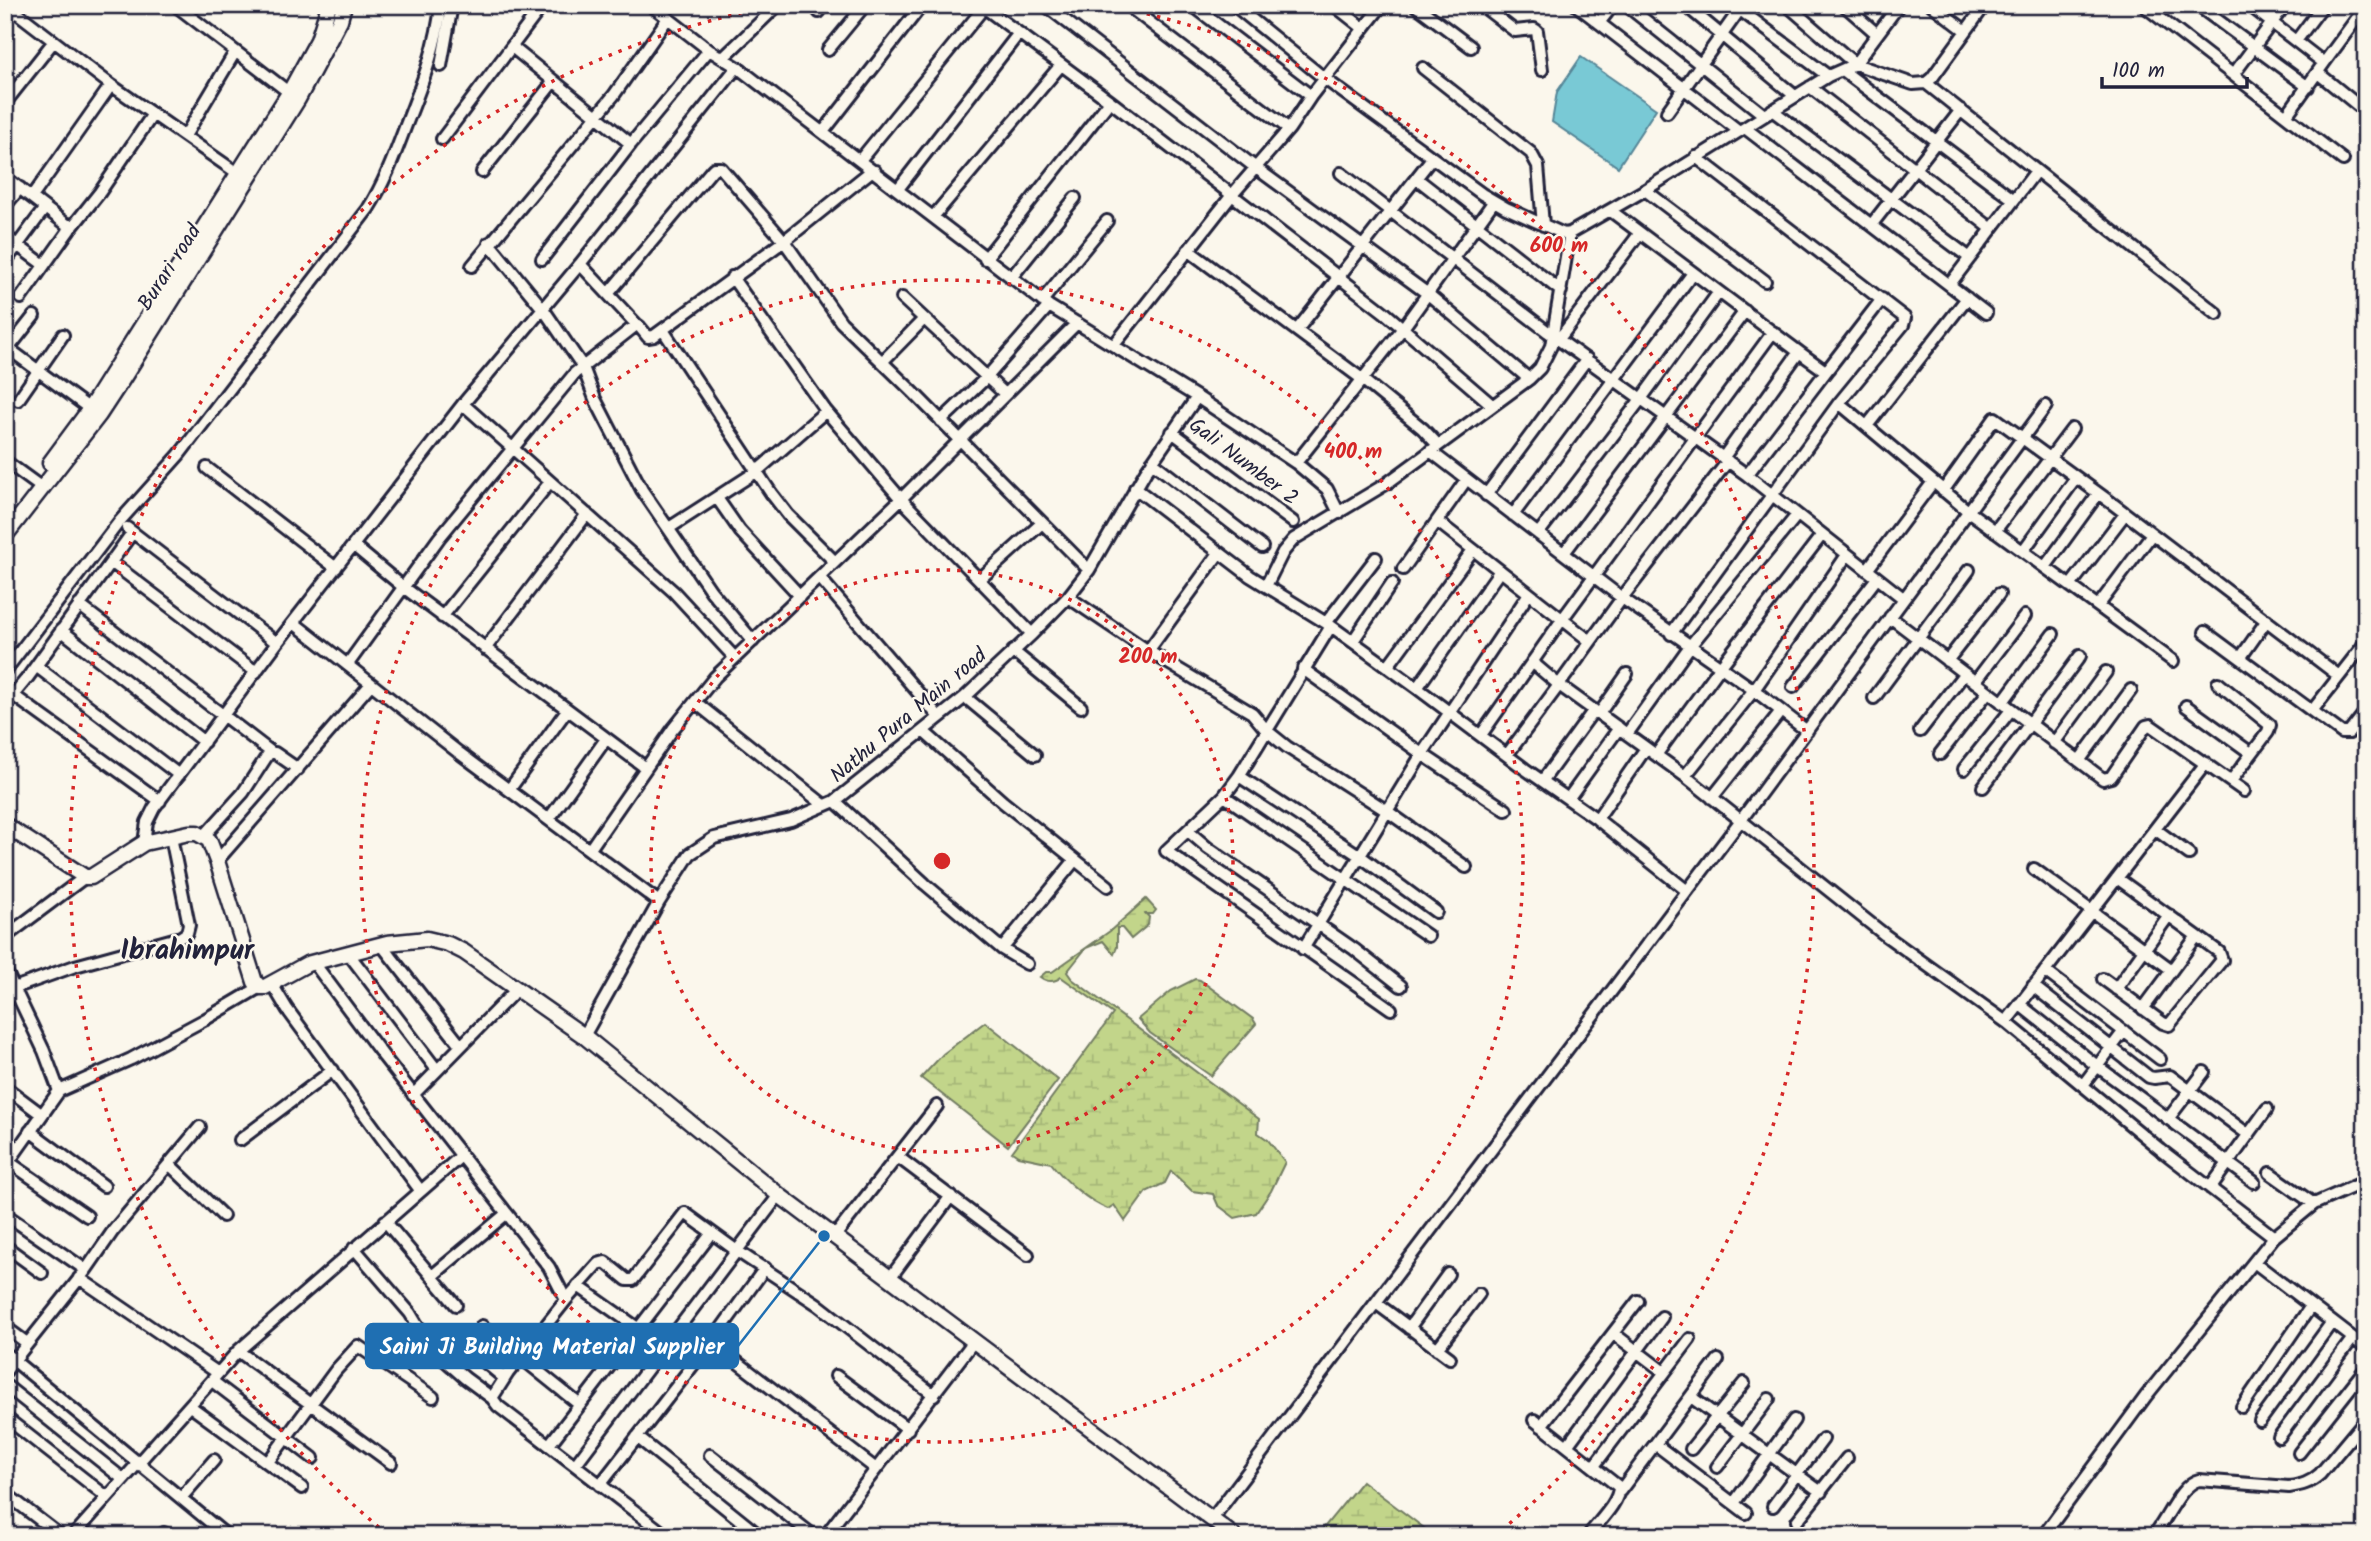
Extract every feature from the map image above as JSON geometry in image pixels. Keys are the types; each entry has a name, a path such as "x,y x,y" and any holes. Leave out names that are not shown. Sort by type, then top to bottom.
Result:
{"street":[{"path":"7,5 111,85 243,177"},
{"path":"175,5 293,96"},
{"name":"Burari road","path":"293,96 318,40 329,5"},
{"name":"Burari road","path":"5,536 94,412 340,20 344,5"},
{"path":"5,671 126,527 377,195 430,61 441,5"},
{"path":"442,66 452,5"},
{"path":"442,139 543,5"},
{"path":"651,5 875,171 985,259 1046,303 1197,397 1296,463 1327,489 1336,507"},
{"path":"723,58 775,9 762,5"},
{"path":"828,50 865,5"},
{"path":"823,132 922,5"},
{"path":"1045,5 1256,168 1428,294 1526,376"},
{"path":"1127,5 1289,128"},
{"path":"1192,5 1311,96"},
{"path":"1234,5 1325,79 1494,201 1567,233 1611,211 1828,76 1855,64 1896,9 1883,5"},
{"path":"1334,5 1363,28"},
{"path":"1114,345 1232,195 1289,128 1382,5"},
{"path":"1415,5 1471,47"},
{"path":"1481,5 1511,28 1521,32 1534,29 1538,34 1542,70"},
{"path":"1576,5 1684,89 1872,224 1986,313"},
{"path":"1599,23 1613,5"},
{"path":"1626,5 1701,64 1893,198 1970,258"},
{"path":"1685,5 1795,96"},
{"path":"1787,5 1855,64 1913,84 1926,83 2217,314"},
{"path":"1844,5 1877,34"},
{"path":"1932,5 1966,31"},
{"path":"1926,83 1984,5"},
{"path":"2143,5 2343,160"},
{"path":"2197,5 2308,88"},
{"path":"2233,75 2285,5"},
{"path":"2296,41 2323,5"},
{"path":"860,160 984,6 1110,100 1403,328 1489,403"},
{"path":"2250,6 2296,41 2366,112"},
{"path":"2286,116 2366,6"},
{"path":"1667,112 1739,7 1828,76"},
{"path":"472,266 614,95 668,18"},
{"path":"898,189 1018,33"},
{"path":"5,103 54,41"},
{"path":"512,47 631,144"},
{"path":"542,259 631,144 709,50"},
{"path":"185,136 235,52"},
{"path":"933,217 1061,65"},
{"path":"144,844 147,822 160,801 277,643 464,404 544,310 737,67"},
{"path":"1423,68 1531,153 1538,166 1546,226"},
{"path":"1842,71 2014,200"},
{"path":"482,172 554,81"},
{"path":"32,197 111,85"},
{"path":"1810,87 1992,229"},
{"path":"985,259 1110,100"},
{"path":"1872,224 1961,110"},
{"path":"21,298 72,226 100,192 153,114"},
{"path":"1671,634 1839,402 1906,321 1902,314 1696,157"},
{"path":"1297,330 1432,158"},
{"path":"608,294 714,168 721,168 784,241 835,315 1088,570"},
{"path":"580,264 650,337 784,241 870,172 875,171"},
{"path":"1950,285 2036,171"},
{"path":"1341,173 1550,333 1726,459 1903,598"},
{"path":"5,177 72,226"},
{"path":"1416,178 1555,287"},
{"path":"5,206 20,188"},
{"path":"1645,190 1765,281"},
{"path":"1012,278 1075,198"},
{"path":"1296,463 1403,328 1494,201"},
{"path":"5,262 46,208"},
{"path":"1611,211 1799,352 1824,370 1828,369"},
{"path":"941,421 987,377 1107,221"},
{"path":"1264,585 1287,545 1336,507 1386,484 1526,376 1548,355 1555,287 1567,233"},
{"path":"1550,333 1640,233"},
{"path":"5,236 44,265"},
{"path":"489,243 544,310 583,367 595,399 636,480 711,591 753,641"},
{"path":"1188,250 1362,379 1423,429 1434,446 1466,480 1622,598 1721,666 1807,731"},
{"path":"1513,515 1693,273"},
{"path":"732,277 826,411 901,499 1032,634"},
{"path":"1538,534 1719,292"},
{"path":"1867,426 1966,298"},
{"path":"902,299 1005,394"},
{"path":"1747,475 1882,299"},
{"path":"1564,553 1745,311"},
{"path":"34,316 6,349 94,412"},
{"path":"883,361 925,319"},
{"path":"590,849 695,702 734,657 820,578 1077,323"},
{"path":"348,664 402,586 575,373 637,325"},
{"path":"663,330 756,472 788,515 835,562"},
{"path":"1481,735 1531,662 1773,332"},
{"path":"18,400 63,335"},
{"path":"1507,755 1726,459 1799,352"},
{"path":"1486,495 1587,359"},
{"name":"Nathu Pura Main road","path":"584,1036 684,860 707,842 791,820 830,803 965,697 1068,597 1088,570 1135,488 1197,397"},
{"path":"1839,402 1968,511 2173,661"},
{"path":"464,404 674,592 734,657"},
{"path":"1212,1519 1741,820 2046,405"},
{"path":"669,528 756,472 826,411"},
{"path":"1943,491 1995,418 2339,676"},
{"path":"1995,531 2072,429"},
{"name":"Gali Number 2","path":"1172,432 1293,522"},
{"path":"5,461 39,486"},
{"path":"1152,462 1262,547"},
{"path":"207,468 336,568"},
{"path":"2023,551 2076,478"},
{"path":"1404,569 1466,480"},
{"path":"442,617 550,482"},
{"path":"1793,687 1933,482"},
{"name":"Burari road","path":"5,521 39,486"},
{"path":"1135,488 1251,576 1388,666 1597,819 1686,890"},
{"path":"2045,567 2098,494"},
{"path":"717,498 740,531 800,596"},
{"path":"485,649 587,514"},
{"path":"2070,586 2125,514"},
{"path":"1569,799 1797,515"},
{"path":"1438,522 1590,642"},
{"path":"980,579 1042,523"},
{"path":"5,705 111,562 126,527"},
{"path":"126,527 277,643"},
{"path":"2098,607 2151,534"},
{"path":"1656,755 1821,536"},
{"path":"354,546 442,617 646,768"},
{"path":"1388,666 1473,550"},
{"path":"1148,651 1219,553"},
{"path":"1685,776 1754,690 1847,555"},
{"path":"1376,558 1328,625 1239,776 1224,796 1166,851 1391,1009"},
{"path":"111,562 256,672"},
{"path":"1874,698 1969,570"},
{"path":"1417,688 1499,572"},
{"path":"820,578 939,717"},
{"path":"1353,641 1392,583"},
{"path":"1303,948 1422,754 1528,594"},
{"path":"1947,661 1999,594"},
{"path":"1068,597 1148,651 1252,713 1266,731 1287,747 1387,811 1466,867"},
{"path":"79,605 271,752 298,769"},
{"path":"1975,682 2025,616"},
{"path":"1889,617 2054,743 2107,780 2146,726 2150,725 2244,791"},
{"path":"2241,657 2267,620"},
{"path":"293,624 659,902"},
{"path":"61,631 204,742"},
{"path":"2204,632 2346,734 2366,711"},
{"path":"1964,769 2053,634"},
{"path":"2312,711 2366,642"},
{"path":"1013,651 1081,707"},
{"path":"1983,787 2080,656"},
{"path":"1531,662 1685,776 1885,935 2006,1022 2274,1237"},
{"path":"36,666 179,775"},
{"path":"1303,669 1506,810"},
{"path":"2054,743 2106,672"},
{"path":"1543,780 1627,674"},
{"path":"1920,731 1964,674"},
{"path":"218,861 371,684"},
{"path":"2218,684 2270,725 2231,781"},
{"path":"2079,761 2131,690"},
{"path":"1940,754 1988,692"},
{"path":"13,695 160,801"},
{"path":"965,697 1035,755"},
{"path":"695,702 830,803 1002,949 1027,964"},
{"path":"2186,706 2252,753"},
{"path":"509,790 567,710"},
{"path":"1712,798 1781,711"},
{"path":"923,731 964,769 1108,886"},
{"path":"549,819 606,739"},
{"path":"1597,819 1646,748"},
{"path":"205,836 243,793 271,752"},
{"path":"2006,1022 2206,763"},
{"path":"1239,776 1360,856 1436,912"},
{"path":"1224,796 1427,936"},
{"path":"2155,829 2189,854"},
{"path":"7,830 85,877 91,877 144,844 189,833 205,836 218,861 256,982 266,986 287,1009 420,1190"},
{"path":"1188,831 1248,878 1401,986"},
{"path":"5,1002 15,989 75,967 187,933 189,925 171,837"},
{"path":"1002,949 1075,860"},
{"path":"2034,869 2172,970"},
{"path":"5,937 85,877"},
{"path":"2103,979 2169,1026 2219,965 2222,956 2117,877"},
{"path":"2116,989 2169,915"},
{"path":"2143,1009 2197,936"},
{"path":"87,1216 8,1160 59,1091 131,1059 314,963 381,944 427,939 448,944 464,952 584,1036 779,1195 1234,1536"},
{"path":"381,944 461,1046"},
{"path":"348,953 437,1070"},
{"path":"314,963 549,1267 566,1300"},
{"path":"5,969 44,1051 59,1091"},
{"path":"2045,971 2160,1059"},
{"path":"2033,986 2151,1078 2169,1075 2249,1135"},
{"path":"413,1094 516,990"},
{"path":"2019,1004 2097,1066 2254,1182"},
{"path":"2082,1085 2124,1031"},
{"path":"240,1140 333,1070"},
{"path":"2168,1119 2204,1072"},
{"path":"5,1087 41,1114"},
{"path":"835,1236 937,1106"},
{"path":"2210,1188 2267,1109"},
{"path":"5,1372 10,1357 27,1343 83,1274 113,1231 200,1127"},
{"path":"30,1131 104,1186"},
{"path":"79,1534 107,1497 238,1351 461,1156"},
{"path":"898,1157 1028,1255"},
{"path":"169,1164 223,1216"},
{"path":"2270,1173 2314,1204"},
{"path":"2043,1536 2146,1396 2274,1237 2314,1204 2360,1183 2366,1193"},
{"path":"575,1465 779,1195"},
{"path":"890,1278 951,1196"},
{"path":"492,1398 504,1378 566,1300 603,1262 627,1280 633,1280 685,1213 817,1304 934,1395"},
{"path":"5,1214 215,1377 313,1458"},
{"path":"432,1276 506,1214"},
{"path":"385,1220 456,1305"},
{"path":"549,1446 712,1233"},
{"path":"5,1246 42,1273"},
{"path":"354,1248 410,1313 430,1348 492,1398 498,1406 667,1536"},
{"path":"2254,1262 2366,1348"},
{"path":"600,1485 765,1268"},
{"path":"1409,1328 1448,1274"},
{"path":"578,1286 639,1329"},
{"path":"1437,1349 1479,1294"},
{"path":"1619,1490 1612,1480 1537,1423 1638,1301"},
{"path":"1376,1303 1450,1358"},
{"path":"2242,1407 2311,1306"},
{"path":"1567,1446 1662,1318"},
{"path":"2260,1422 2332,1322"},
{"path":"482,1326 580,1405"},
{"path":"5,1327 27,1343"},
{"path":"1613,1333 1664,1373"},
{"path":"2279,1437 2353,1338"},
{"path":"457,1339 504,1378"},
{"path":"1594,1466 1690,1339"},
{"path":"825,1536 974,1341"},
{"path":"268,1462 336,1370 359,1346 433,1397"},
{"path":"238,1351 391,1463"},
{"path":"10,1357 228,1536"},
{"path":"1588,1536 1615,1500 1619,1490 1718,1360"},
{"path":"736,1361 876,1469"},
{"path":"2299,1453 2366,1368"},
{"path":"835,1376 908,1429"},
{"path":"1691,1449 1744,1382"},
{"path":"5,1385 123,1479"},
{"path":"1691,1397 1821,1492"},
{"path":"1717,1467 1769,1399"},
{"path":"190,1405 302,1488"},
{"path":"5,1417 107,1497"},
{"path":"2153,1536 2193,1481 2289,1487 2301,1485 2320,1474 2366,1419"},
{"path":"1734,1503 1794,1420"},
{"path":"637,1437 760,1536"},
{"path":"1773,1506 1823,1439"},
{"path":"1655,1444 1746,1513"},
{"path":"710,1455 814,1536"},
{"path":"1797,1521 1847,1458"},
{"path":"181,1498 214,1460"},
{"path":"5,1493 50,1532 61,1536"},
{"path":"159,1536 164,1533 171,1536"}],"green space":[{"path":"1146,899 1156,910 1153,914 1146,914 1149,917 1148,925 1131,939 1122,928 1117,928 1117,947 1114,954 1103,941 1086,948 1067,972 1072,979 1259,1119 1258,1133 1268,1140 1285,1162 1271,1191 1256,1213 1235,1218 1218,1205 1213,1194 1192,1191 1171,1171 1165,1183 1146,1192 1125,1221 1114,1205 1108,1209 1085,1196 1051,1163 1018,1156 1012,1152 1113,1014 1061,977 1050,981 1040,977 1046,972 1052,972 1110,931"},
{"path":"1195,979 1253,1019 1256,1024 1211,1076 1150,1033 1138,1019 1171,991"},
{"path":"985,1022 1058,1080 1008,1146 921,1078 943,1054"},
{"path":"1362,1481 1432,1534 1317,1536"}],"water":[{"path":"1581,57 1656,109 1618,167 1552,122 1557,92"}],"place":[{"name":"Saini Ji Building Material Supplier","path":"824,1236"}],"district":[{"name":"Ibrahimpur","path":"187,949"}]}
